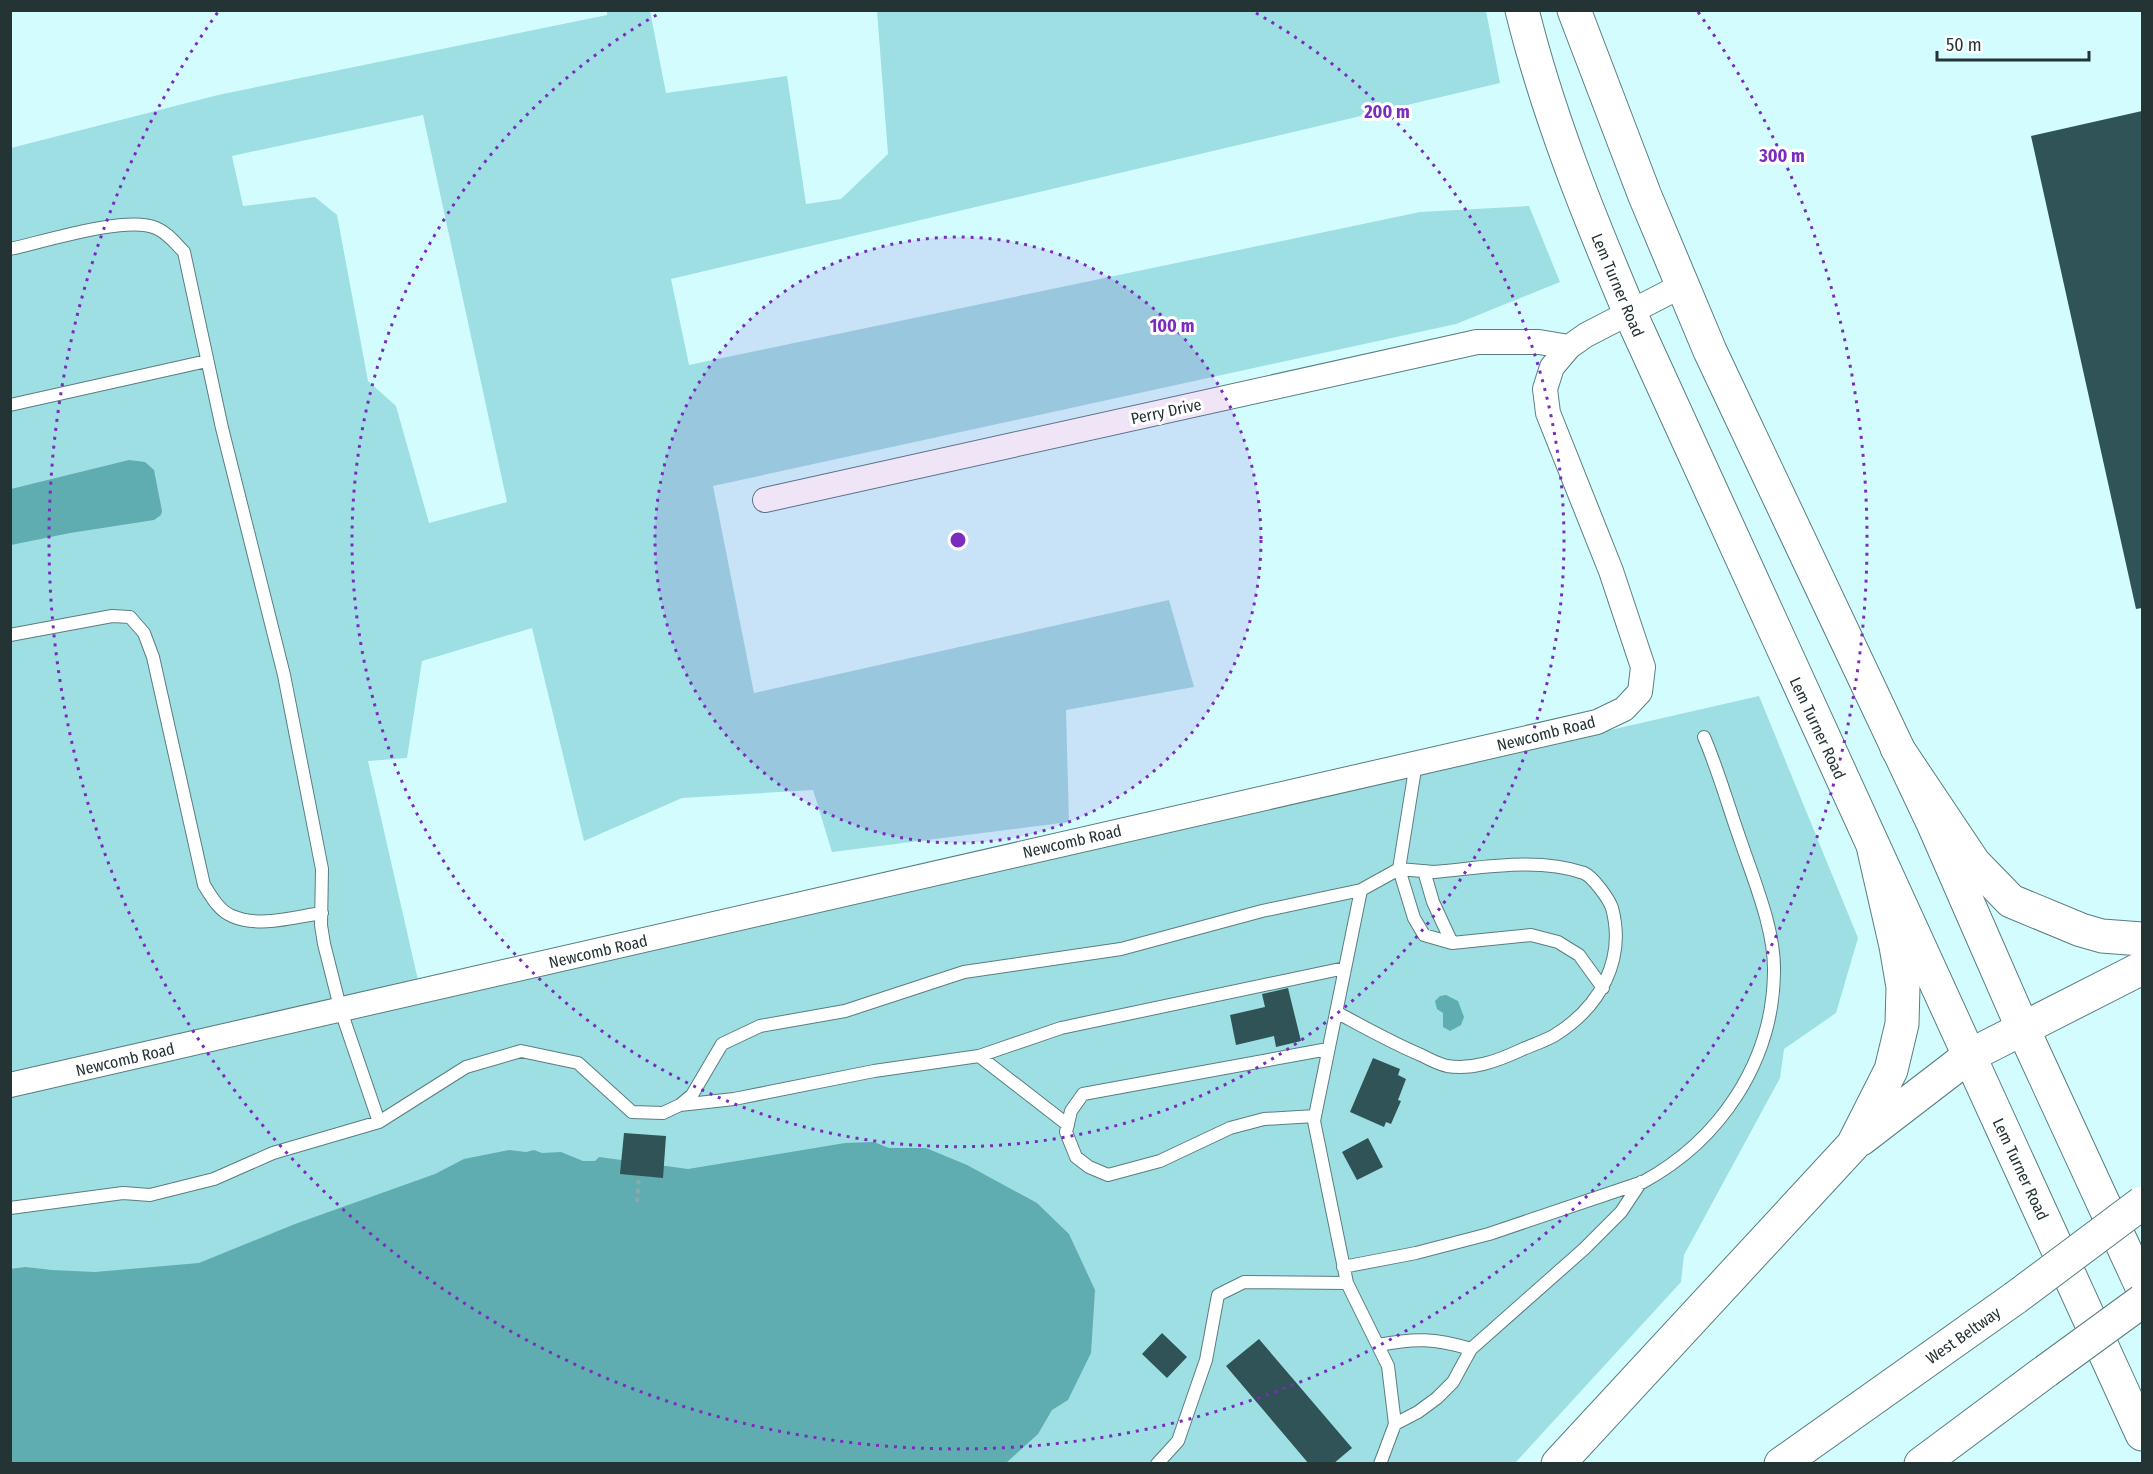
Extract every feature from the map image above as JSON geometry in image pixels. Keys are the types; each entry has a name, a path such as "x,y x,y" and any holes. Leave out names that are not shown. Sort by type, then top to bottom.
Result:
{"main road":[{"name":"Lem Turner Road","path":"1522,10 1536,64 1570,168 1630,313 2142,1434"},
{"path":"1574,10 1636,175 1681,286 1933,823 2023,1029 2142,1287"},
{"path":"1897,748 1974,863 2011,901 2081,930 2102,936 2142,939"},
{"path":"1853,1145 1891,1070 1902,1024 1901,977 1874,850"},
{"path":"1558,1464 1853,1145 1968,1056 2142,968"},
{"name":"West Beltway","path":"1781,1464 2015,1298 2142,1203"},
{"path":"1921,1464 2142,1301"}],"street":[{"name":"Newcomb Road","path":"10,1085 1597,722 1624,709 1640,692 1642,667 1611,571 1548,413 1545,389 1552,367 1569,347 1586,335 1681,286"},
{"name":"Perry Drive","path":"765,500 1477,342 1539,342 1569,347"}],"lane":[{"path":"10,249 131,224 154,227 170,236 183,252 207,361 284,675 322,869 324,944 341,1011 379,1122"},
{"path":"10,405 207,361"},
{"path":"10,635 112,616 130,617 144,633 153,657 204,885 214,901 230,916 255,922 322,913"},
{"path":"1343,1267 1416,1253 1489,1234 1641,1182 1663,1171 1684,1153 1712,1127 1732,1103 1757,1061 1765,1033 1774,971 1757,886 1704,737"},
{"path":"1416,763 1400,869 1414,918 1424,935 1452,943 1531,935 1558,942 1579,955 1604,988"},
{"path":"10,1208 123,1193 150,1195 214,1179 273,1154 379,1122 466,1067 521,1051 578,1064 632,1112 663,1113 680,1105 692,1095 722,1044 760,1026 845,1011 964,972 1121,949 1262,911 1361,890 1400,869 1424,871 1546,866 1586,874 1609,900 1617,927 1611,967 1604,988 1583,1013 1555,1035 1498,1060 1472,1067 1445,1066 1336,1012"},
{"path":"1424,871 1433,902 1452,943"},
{"path":"1361,890 1314,1121 1347,1283 1388,1366 1395,1424 1380,1464"},
{"path":"680,1105 734,1099 874,1071 979,1056 1061,1028 1345,968"},
{"path":"1315,1116 1264,1119 1230,1128 1160,1161 1108,1175 1089,1167 1076,1157 1066,1132 1071,1111 1083,1094 1328,1049"},
{"path":"979,1056 1068,1125"},
{"path":"1395,1424 1418,1412 1437,1398 1453,1382 1471,1349 1614,1220 1632,1199 1641,1182"},
{"path":"1157,1464 1178,1441 1206,1360 1218,1295 1244,1282 1347,1283"},
{"path":"1377,1345 1420,1339 1471,1349"}],"path":[{"path":"637,1202 639,1176"}],"shaded area":[{"path":"607,11 650,11 666,93 787,76 806,204 841,199 888,154 877,11 1486,11 1500,83 671,279 689,365 1420,212 1529,206 1560,282 1456,324 713,486 754,693 1169,600 1194,687 1066,710 1069,822 832,852 813,790 682,798 584,841 532,628 422,661 407,758 368,761 423,1002 1759,696 1858,938 1836,1013 1784,1049 1780,1078 1684,1255 1681,1282 1515,1463 11,1464 11,148 218,95 607,15","holes":["423,115 507,502 429,523 396,406 368,381 337,215 315,197 243,206 232,156"]},
{"path":"129,460 145,462 154,470 161,515 154,520 11,545 11,489"},
{"path":"1446,995 1458,1001 1464,1017 1461,1025 1450,1031 1443,1027 1443,1013 1437,1009 1435,1001 1440,996"},
{"path":"874,1142 889,1148 926,1148 967,1165 1037,1203 1069,1234 1095,1290 1091,1353 1068,1400 1052,1410 1038,1434 1006,1463 11,1464 10,1269 25,1267 95,1272 199,1263 295,1224 435,1174 464,1159 509,1150 561,1152 583,1161 595,1161 599,1157 688,1169 845,1143"}],"building":[{"path":"2142,111 2142,608 2136,609 2031,136"},
{"path":"1288,988 1301,1041 1276,1047 1274,1036 1236,1045 1230,1015 1265,1007 1262,994"},
{"path":"1373,1058 1400,1069 1398,1075 1406,1079 1398,1100 1401,1101 1391,1124 1386,1122 1384,1127 1350,1112"},
{"path":"624,1133 666,1136 663,1178 620,1174"},
{"path":"1368,1138 1383,1167 1357,1180 1342,1152"},
{"path":"1162,1333 1187,1357 1167,1378 1142,1354"},
{"path":"1259,1339 1352,1448 1333,1464 1309,1464 1226,1366"}]}
